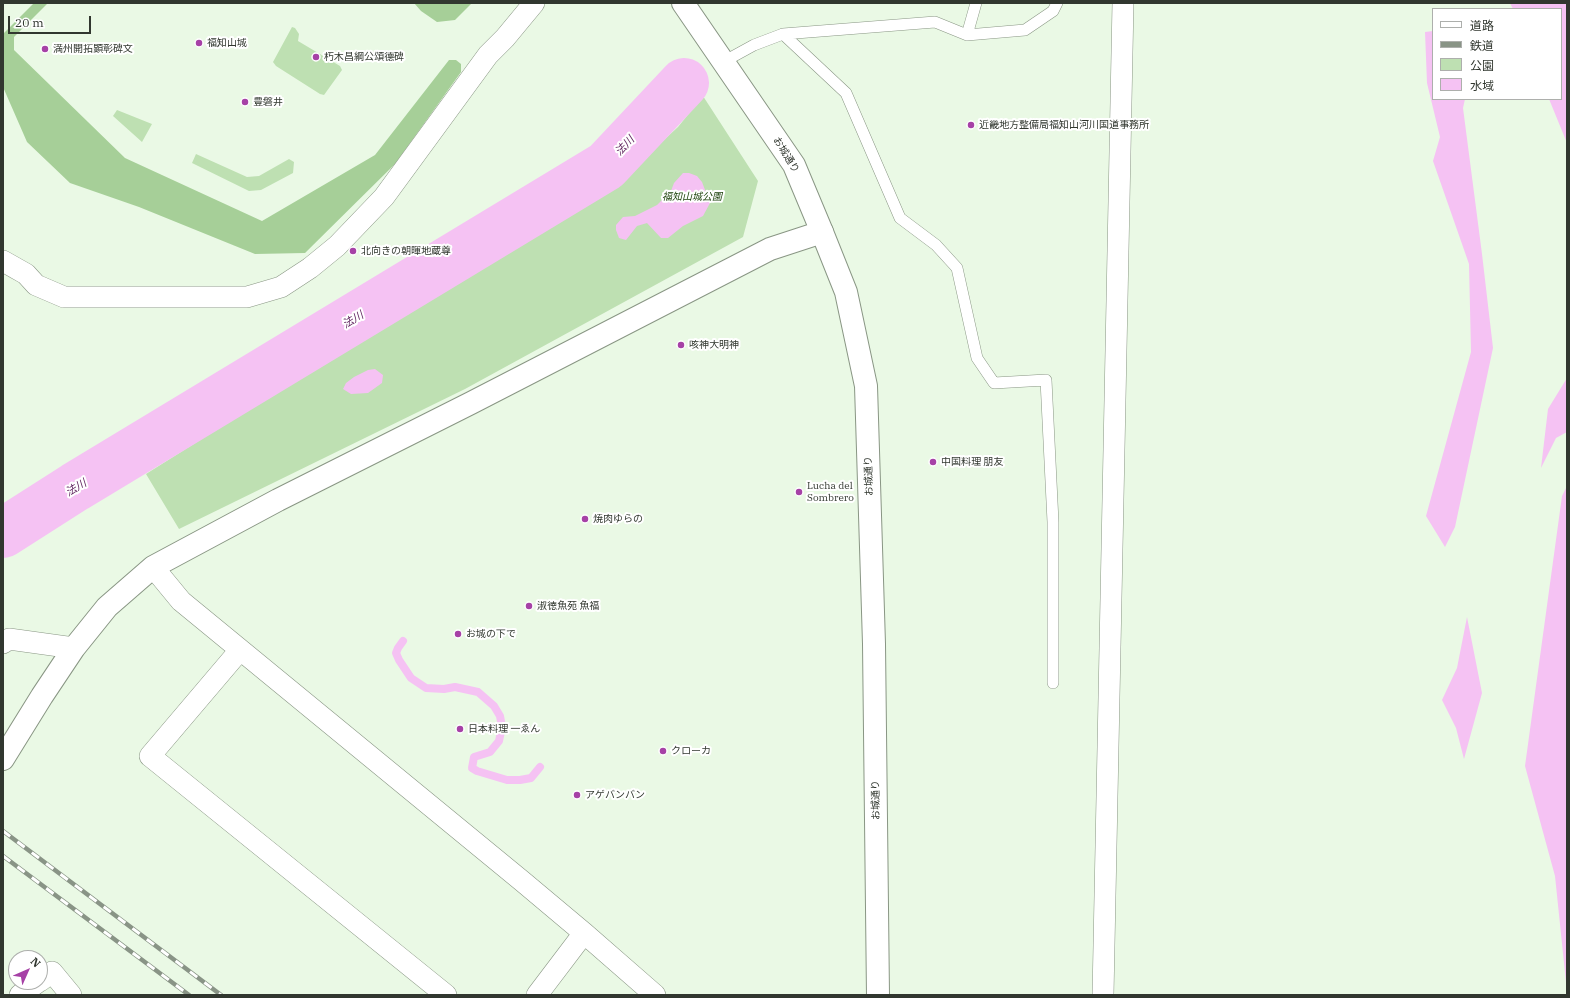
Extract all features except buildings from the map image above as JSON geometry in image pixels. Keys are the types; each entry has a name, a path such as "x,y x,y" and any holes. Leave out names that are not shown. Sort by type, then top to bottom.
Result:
{"main road":[{"name":"お城通り","path":"683,3 794,165 846,292 866,386 874,644 878,995"},
{"path":"3,759 74,648 107,607 153,567 278,500 770,249 822,232"}],"street":[{"path":"3,261 26,274 36,284 64,297 247,297 280,287 310,268 337,246 384,197 488,55 505,38 534,3"},
{"path":"1103,995 1122,3"},
{"path":"153,567 181,601 584,933 655,995"},
{"path":"3,643 9,639 74,648"},
{"path":"240,650 150,756 446,995"},
{"path":"537,995 584,933"},
{"path":"48,975 52,972 71,995"}],"lane":[{"path":"967,35 976,3"},
{"path":"724,62 754,45 783,34 935,22 967,35 1025,30 1053,11 1057,3"},
{"path":"783,34 846,93 900,218 936,245 957,268 977,358 994,384 1046,380 1054,522 1053,683"}],"green space":[{"path":"34,3 48,3 14,37 14,50 125,158 262,221 375,155 449,60 456,60 461,64 461,72 395,164 305,253 255,254 139,207 70,183 27,142 3,87 3,34"},
{"path":"414,3 472,3 455,20 437,22 421,11"},
{"path":"292,27 295,28 299,34 298,41 340,66 342,70 324,95 320,94 276,66 273,62"},
{"name":"福知山城公園","path":"703,96 758,181 743,237 465,389 179,529 146,474 639,163 678,127"},
{"path":"117,110 152,124 142,142 113,116"},
{"path":"196,154 247,177 259,176 289,159 294,162 293,173 261,190 249,191 192,163"}],"water":[{"path":"1510,3 1567,3 1567,143 1549,100 1562,100 1562,8 1512,8"},
{"path":"1432,31 1432,100 1465,100 1463,108 1493,348 1455,527 1445,547 1426,516 1471,352 1469,264 1433,161 1440,137 1427,83 1425,32"},
{"path":"683,173 689,173 697,176 702,182 710,203 703,216 683,226 668,238 661,238 647,223 637,226 626,240 619,238 616,225 623,217 635,216 657,205 671,191 674,183"},
{"path":"375,369 383,375 382,383 368,393 351,394 343,389 346,383 354,377 368,370"},
{"path":"1567,378 1567,432 1556,438 1541,468 1548,409"},
{"path":"1567,486 1567,992 1555,876 1525,766 1562,496"},
{"path":"1467,617 1482,693 1464,759 1456,728 1442,700 1457,668"}],"waterway":[{"name":"法川","path":"3,533 75,487 606,166 684,83"},
{"path":"403,641 396,653 411,678 426,688 444,689 455,687 478,692 494,706 500,716 502,727 499,741 490,752 474,757 472,768 477,771 507,780 520,780 531,778 540,767"}],"railway":[{"path":"3,831 221,995"},
{"path":"3,856 189,995"}],"place":[{"name":"福知山城","path":"199,43"},
{"name":"満州開拓顕彰碑文","path":"45,49"},
{"name":"朽木昌綱公頌德碑","path":"316,57"},
{"name":"豊磐井","path":"245,102"},
{"name":"近畿地方整備局福知山河川国道事務所","path":"971,125"},
{"name":"北向きの朝暉地蔵尊","path":"353,251"},
{"name":"咳神大明神","path":"681,345"},
{"name":"中国料理 朋友","path":"933,462"},
{"name":"Lucha del Sombrero","path":"799,492"},
{"name":"焼肉ゆらの","path":"585,519"},
{"name":"淑徳魚苑 魚福","path":"529,606"},
{"name":"お城の下で","path":"458,634"},
{"name":"日本料理 一ゑん","path":"460,729"},
{"name":"クローカ","path":"663,751"},
{"name":"アゲバンバン","path":"577,795"}]}
